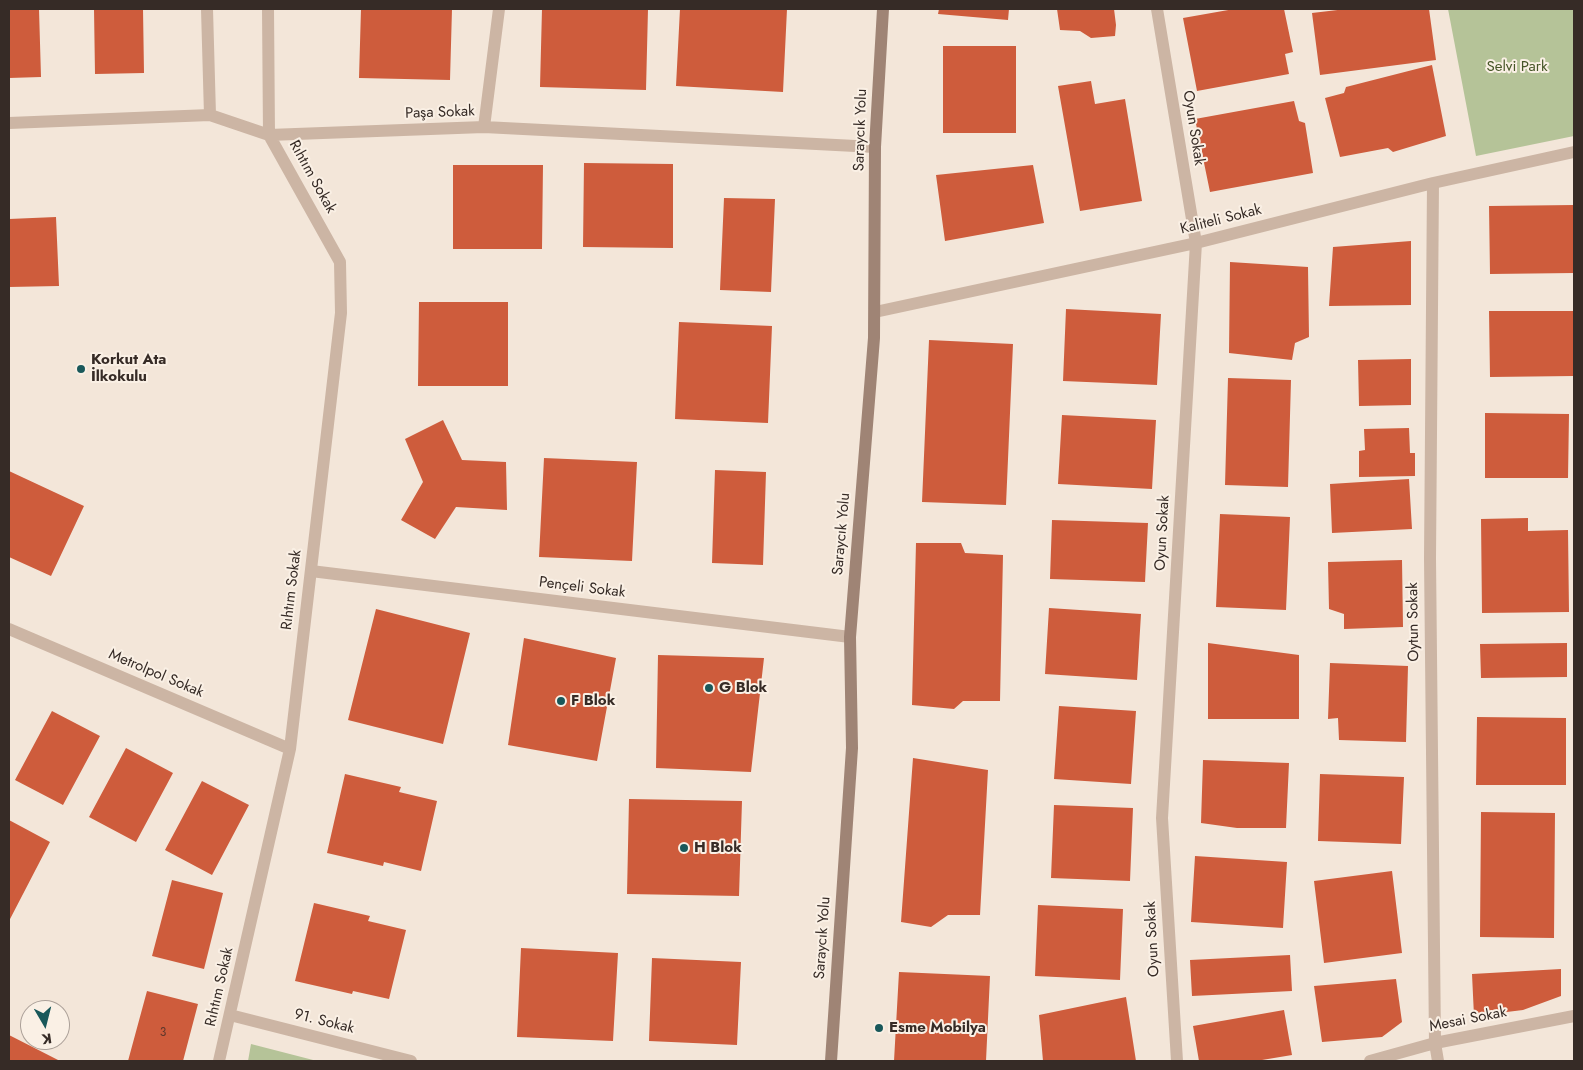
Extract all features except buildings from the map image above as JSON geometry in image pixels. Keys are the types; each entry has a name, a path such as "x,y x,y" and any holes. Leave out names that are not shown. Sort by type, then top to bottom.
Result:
{"main road":[{"name":"Saraycık Yolu","path":"831,1061 852,748 850,637 875,312 875,147 883,9"}],"street":[{"path":"207,9 210,115"},
{"path":"268,9 269,135"},
{"path":"484,127 500,9"},
{"name":"Oyun Sokak","path":"1157,9 1196,243 1162,818 1177,1061"},
{"name":"Paşa Sokak","path":"9,124 210,115 269,135 484,127 875,147"},
{"name":"Rıhtım Sokak","path":"219,1061 290,748 341,313 340,262 269,135"},
{"name":"Kaliteli Sokak","path":"875,312 1196,243 1433,183 1574,152"},
{"name":"Oytun Sokak","path":"1433,183 1430,558 1435,1043 1438,1061"},
{"name":"Pençeli Sokak","path":"311,571 850,637"},
{"name":"Metrolpol Sokak","path":"9,629 290,748"},
{"name":"91. Sokak","path":"230,1015 411,1061"},
{"name":"Mesai Sokak","path":"1370,1061 1435,1043 1574,1016"}],"green space":[{"name":"Selvi Park","path":"1448,9 1574,9 1574,136 1476,156"},
{"path":"251,1044 317,1061 248,1061"}],"place":[{"name":"Korkut Ata İlkokulu","path":"81,369"},
{"name":"G Blok","path":"709,688"},
{"name":"F Blok","path":"561,701"},
{"name":"H Blok","path":"684,848"},
{"name":"Esme Mobilya","path":"879,1028"}]}
